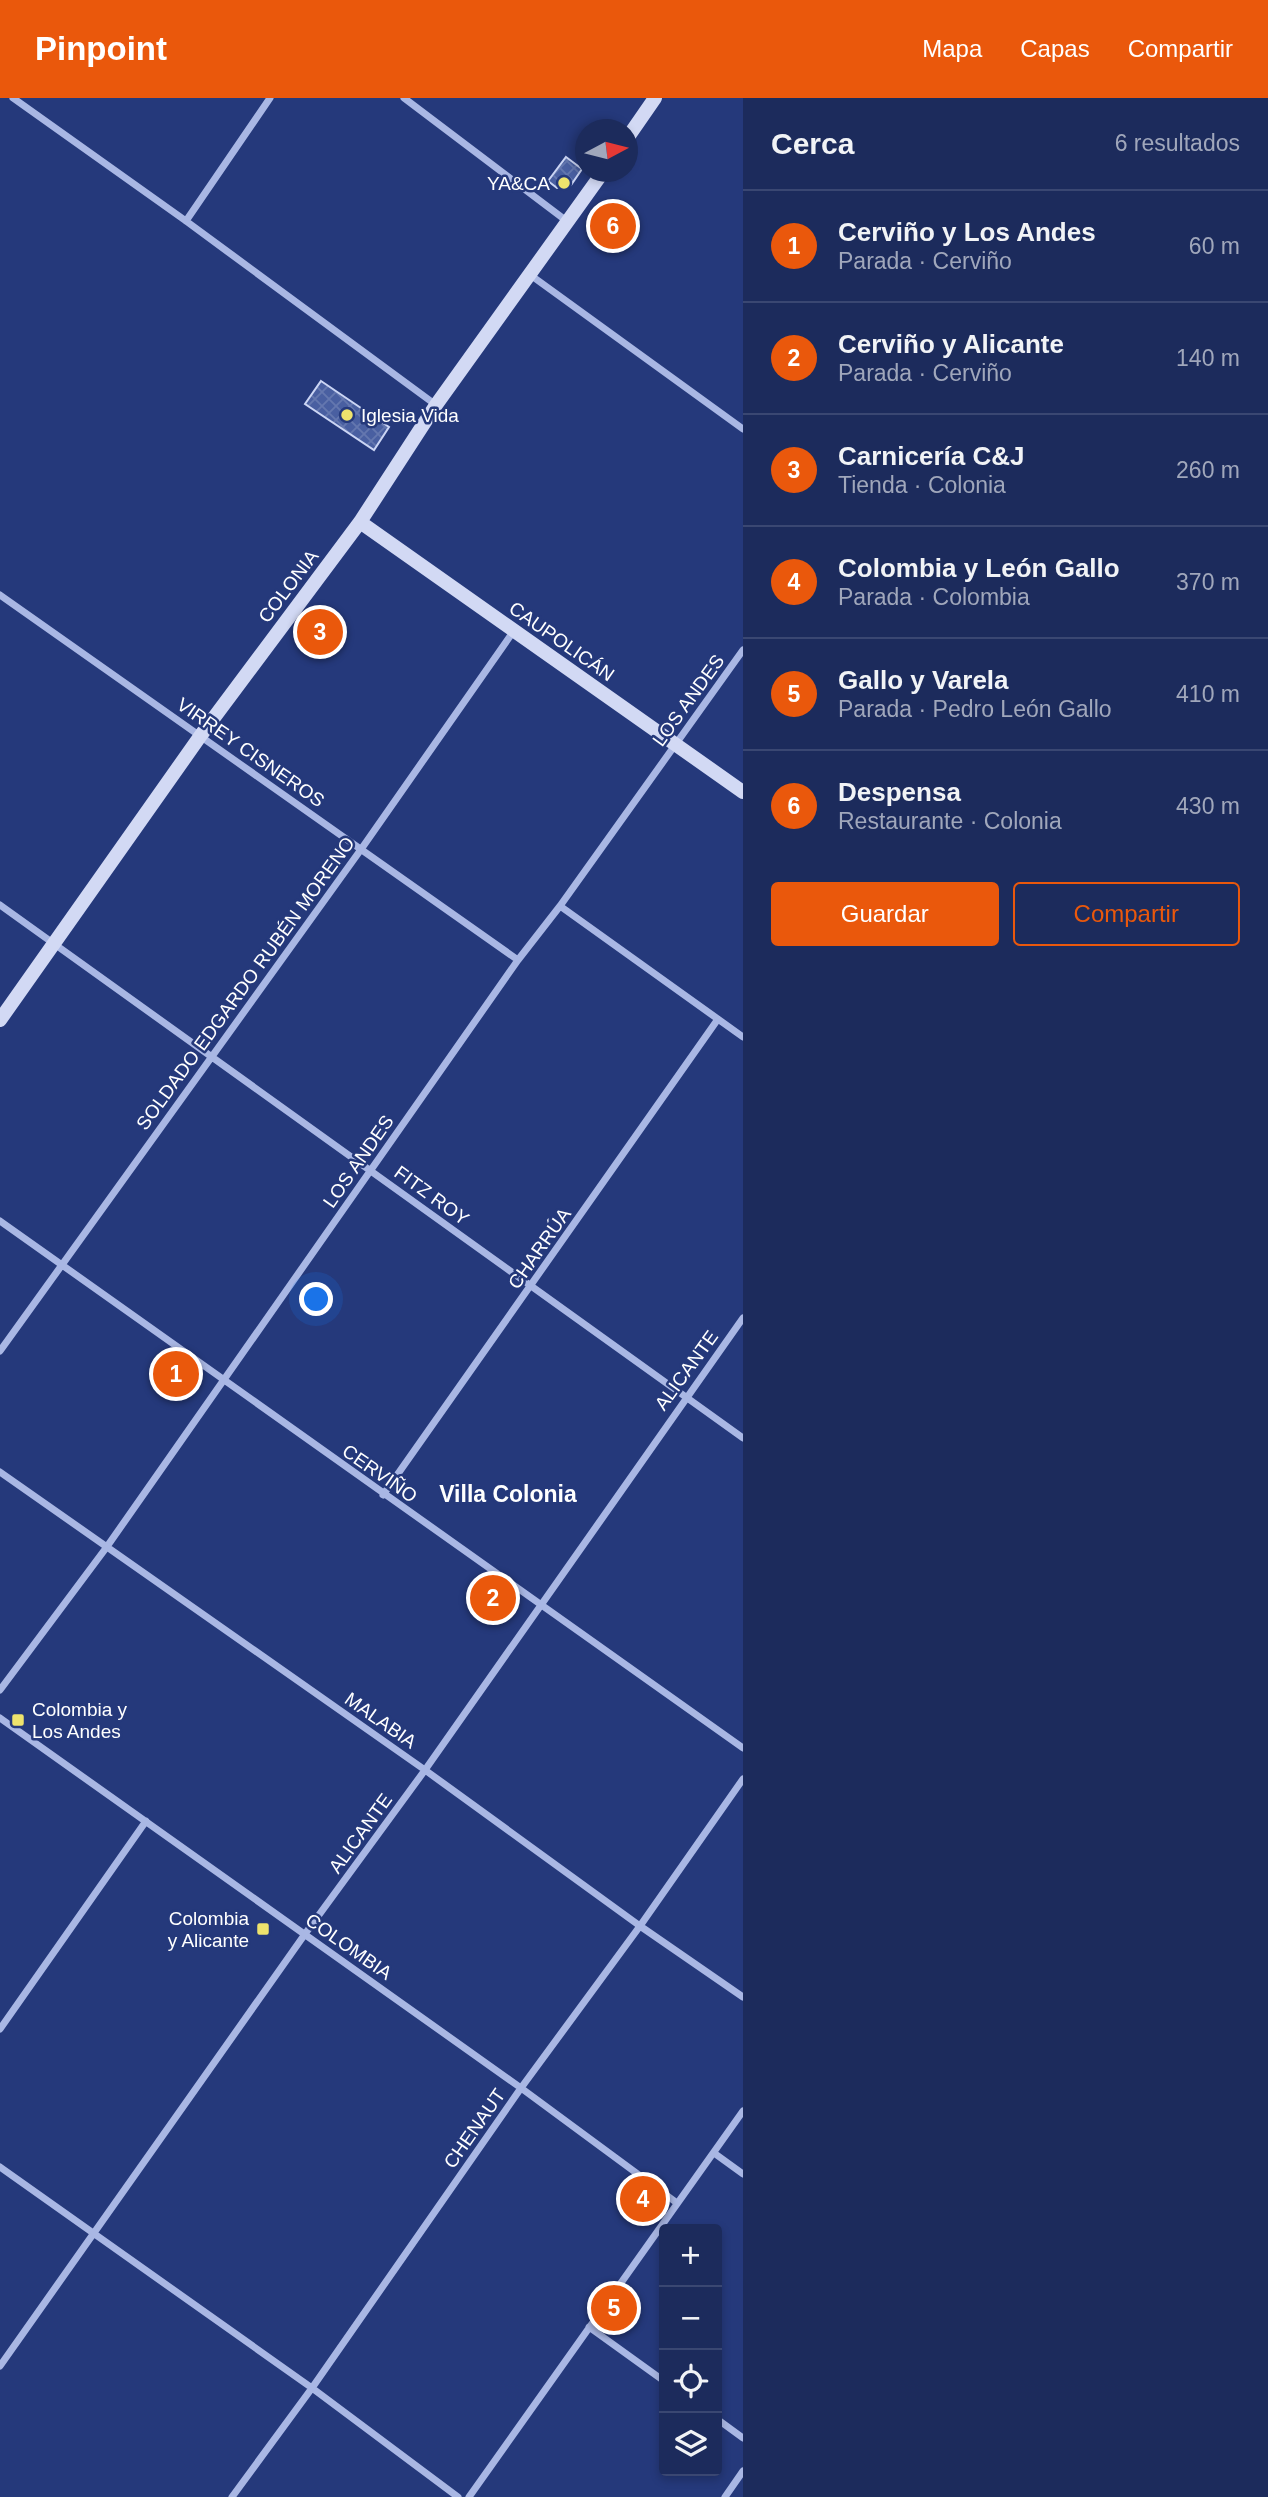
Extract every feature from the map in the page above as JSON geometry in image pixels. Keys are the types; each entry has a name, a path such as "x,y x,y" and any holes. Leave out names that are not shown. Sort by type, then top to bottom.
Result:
{"street":[{"path":"13,98 436,405"},
{"path":"186,221 270,98"},
{"path":"404,98 568,222"},
{"path":"638,123 655,98"},
{"name":"COLONIA","path":"0,1020 201,735 360,522 436,405 596,182"},
{"path":"528,274 743,429"},
{"name":"CAUPOLICÁN","path":"360,522 743,792"},
{"name":"VIRREY CISNEROS","path":"0,595 518,960"},
{"name":"SOLDADO EDGARDO RUBÉN MORENO","path":"0,1351 362,848 513,632"},
{"name":"LOS ANDES","path":"0,1690 106,1548 518,960 560,906 743,650"},
{"name":"FITZ ROY","path":"0,905 743,1438"},
{"path":"560,906 743,1037"},
{"name":"CHARRÚA","path":"383,1495 718,1019"},
{"name":"CERVIÑO","path":"0,1221 743,1748"},
{"name":"ALICANTE","path":"0,2366 743,1318"},
{"name":"MALABIA","path":"0,1472 743,1997"},
{"name":"COLOMBIA","path":"0,1718 521,2088 677,2203"},
{"name":"CHENAUT","path":"232,2497 743,1779"},
{"path":"0,2029 146,1821"},
{"path":"469,2497 743,2111"},
{"path":"714,2153 743,2174"},
{"path":"0,2167 312,2388 458,2497"},
{"path":"589,2327 659,2377"},
{"path":"722,2423 743,2438"},
{"path":"725,2497 743,2471"}],"building":[{"path":"566,157 575,164 575,179 571,185 557,188 548,181"},
{"path":"610,213 626,224 615,239 599,228"},
{"name":"Iglesia Vida","path":"321,381 389,427 374,450 305,404"},
{"path":"315,616 335,630 324,647 304,633"}],"place":[{"name":"YA&CA","path":"564,183"},
{"name":"Despensa","path":"613,226"},
{"name":"Iglesia Vida","path":"347,415"},
{"name":"Carnicería C&J","path":"320,632"},
{"name":"Cerviño y Los Andes","path":"176,1374"},
{"name":"Cerviño y Alicante","path":"493,1598"},
{"name":"Colombia y Los Andes","path":"18,1720"},
{"name":"Colombia y Alicante","path":"263,1929"},
{"name":"Colombia y León Gallo","path":"643,2199"},
{"name":"Gallo y Varela","path":"614,2308"}],"district":[{"name":"Villa Colonia","path":"508,1494"}]}
